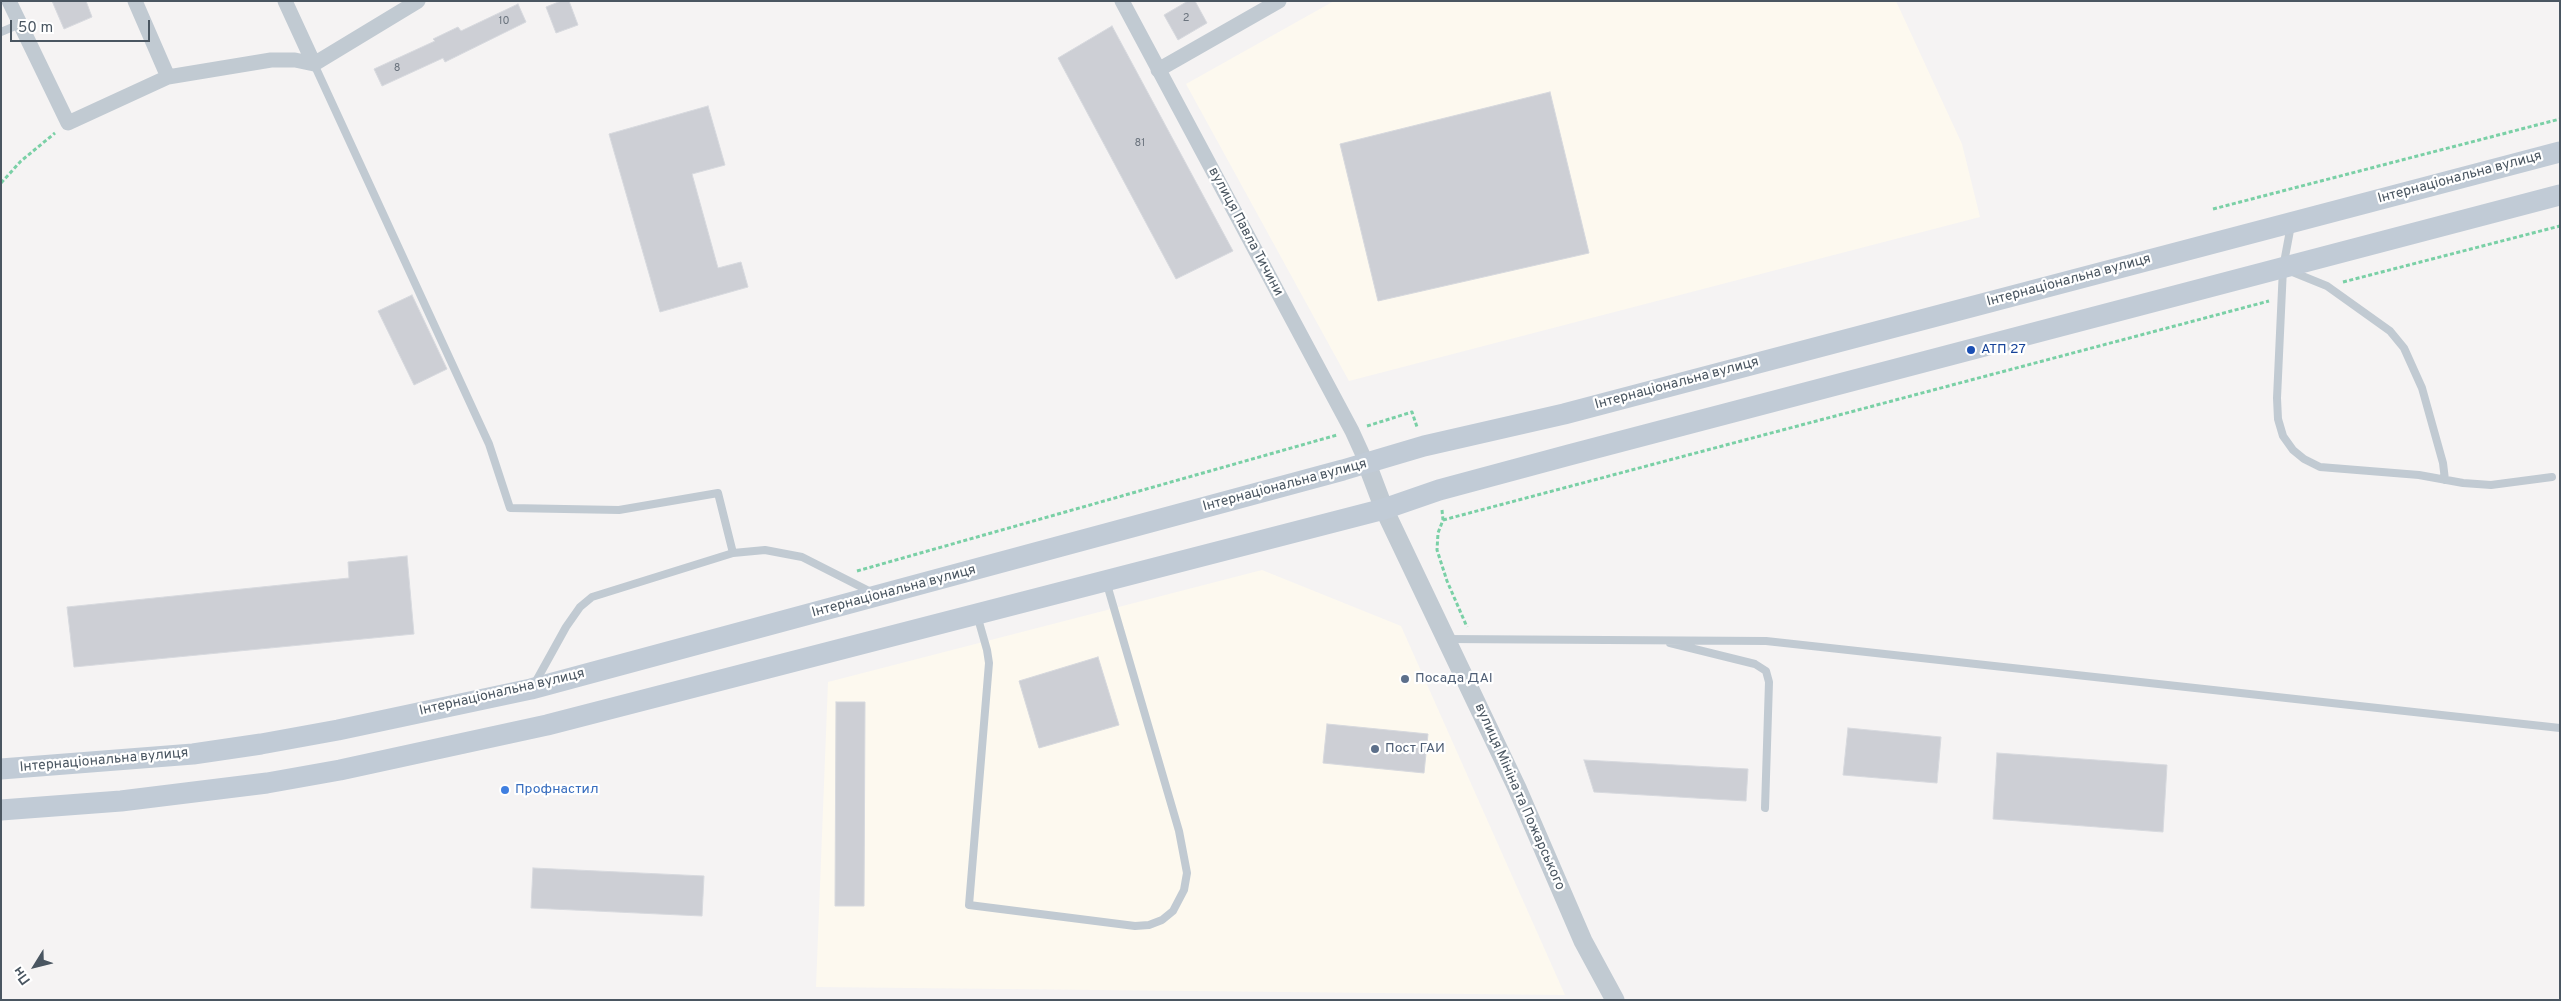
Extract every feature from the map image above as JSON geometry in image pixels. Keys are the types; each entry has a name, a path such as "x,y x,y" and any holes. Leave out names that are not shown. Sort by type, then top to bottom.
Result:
{"main road":[{"name":"Інтернаціональна вулиця","path":"1,769 184,754 261,744 338,730 531,689 1367,464 1424,446 1564,414 2560,152"},
{"path":"1,810 121,801 267,782 340,770 547,725 1384,509 1439,490 2560,195"}],"street":[{"path":"9,1 68,123 168,77 272,60 295,60 314,64 418,1"},
{"path":"135,1 168,77"},
{"path":"285,1 314,64"},
{"name":"вулиця Павла Тичини","path":"1122,1 1352,431 1367,464"},
{"path":"1158,70 1279,1"},
{"name":"вулиця Мініна та Пожарського","path":"1367,464 1384,509 1517,788 1583,941 1615,1000"},
{"name":"вулиця Мініна та Пожарського","path":"1583,941 1600,1000"}],"lane":[{"path":"1,32 20,24"},
{"path":"314,64 489,444 510,508 619,510 718,493 733,553"},
{"path":"2291,223 2283,268 2281,298 2278,419 2283,436 2293,450 2304,459 2320,467 2419,475 2491,485 2552,477"},
{"path":"2283,268 2327,286 2390,331 2404,348 2422,388 2443,463 2445,480"},
{"path":"531,689 566,627 580,608 592,597 733,553 765,550 785,552 802,557 879,596"},
{"path":"976,613 988,650 988,663 969,905 1135,926 1149,925 1162,920 1173,911 1184,890 1187,873 1180,830 1106,580"},
{"path":"1447,639 1656,639 1766,642 2560,728"},
{"path":"1656,639 1755,664 1766,671 1769,682 1765,808"}],"path":[{"path":"2213,209 2560,119"},
{"path":"1,183 21,161 68,123"},
{"path":"2327,286 2560,226"},
{"path":"1443,520 2281,298"},
{"path":"839,576 1352,431 1412,412 1424,446"},
{"path":"1439,490 1443,520 1438,533 1437,550 1447,581 1472,639"}],"shaded area":[{"path":"1334,1 1896,1 1962,144 1980,217 1349,381 1186,84"},
{"path":"1262,570 1401,626 1565,995 816,987 828,682"}],"building":[{"path":"52,1 86,1 92,17 64,29"},
{"path":"561,1 569,1 578,25 556,33 546,7"},
{"path":"1188,1 1195,1 1207,23 1178,40 1164,15"},
{"path":"518,4 526,22 445,62 443,58 382,86 374,69 435,41 433,39 458,27 461,31"},
{"path":"1112,26 1233,251 1176,279 1058,58"},
{"path":"1550,92 1589,253 1378,301 1340,144"},
{"path":"708,106 725,165 692,174 718,268 741,262 748,287 660,312 609,134"},
{"path":"412,295 447,369 414,385 378,311"},
{"path":"407,556 414,634 74,667 67,607 349,578 348,562"},
{"path":"1098,657 1119,725 1039,748 1019,681"},
{"path":"836,702 865,702 864,906 835,906"},
{"name":"Пост ГАИ","path":"1327,724 1428,734 1424,773 1323,763"},
{"path":"1848,728 1941,737 1937,783 1843,775"},
{"path":"1997,753 2167,765 2163,832 1993,819"},
{"path":"1584,760 1748,769 1746,801 1594,792"},
{"path":"533,868 704,876 702,916 531,908"}],"place":[{"name":"АТП 27","path":"1971,350"},
{"name":"Посада ДАІ","path":"1405,679"},
{"name":"Пост ГАИ","path":"1375,749"},
{"name":"Профнастил","path":"505,790"}]}
